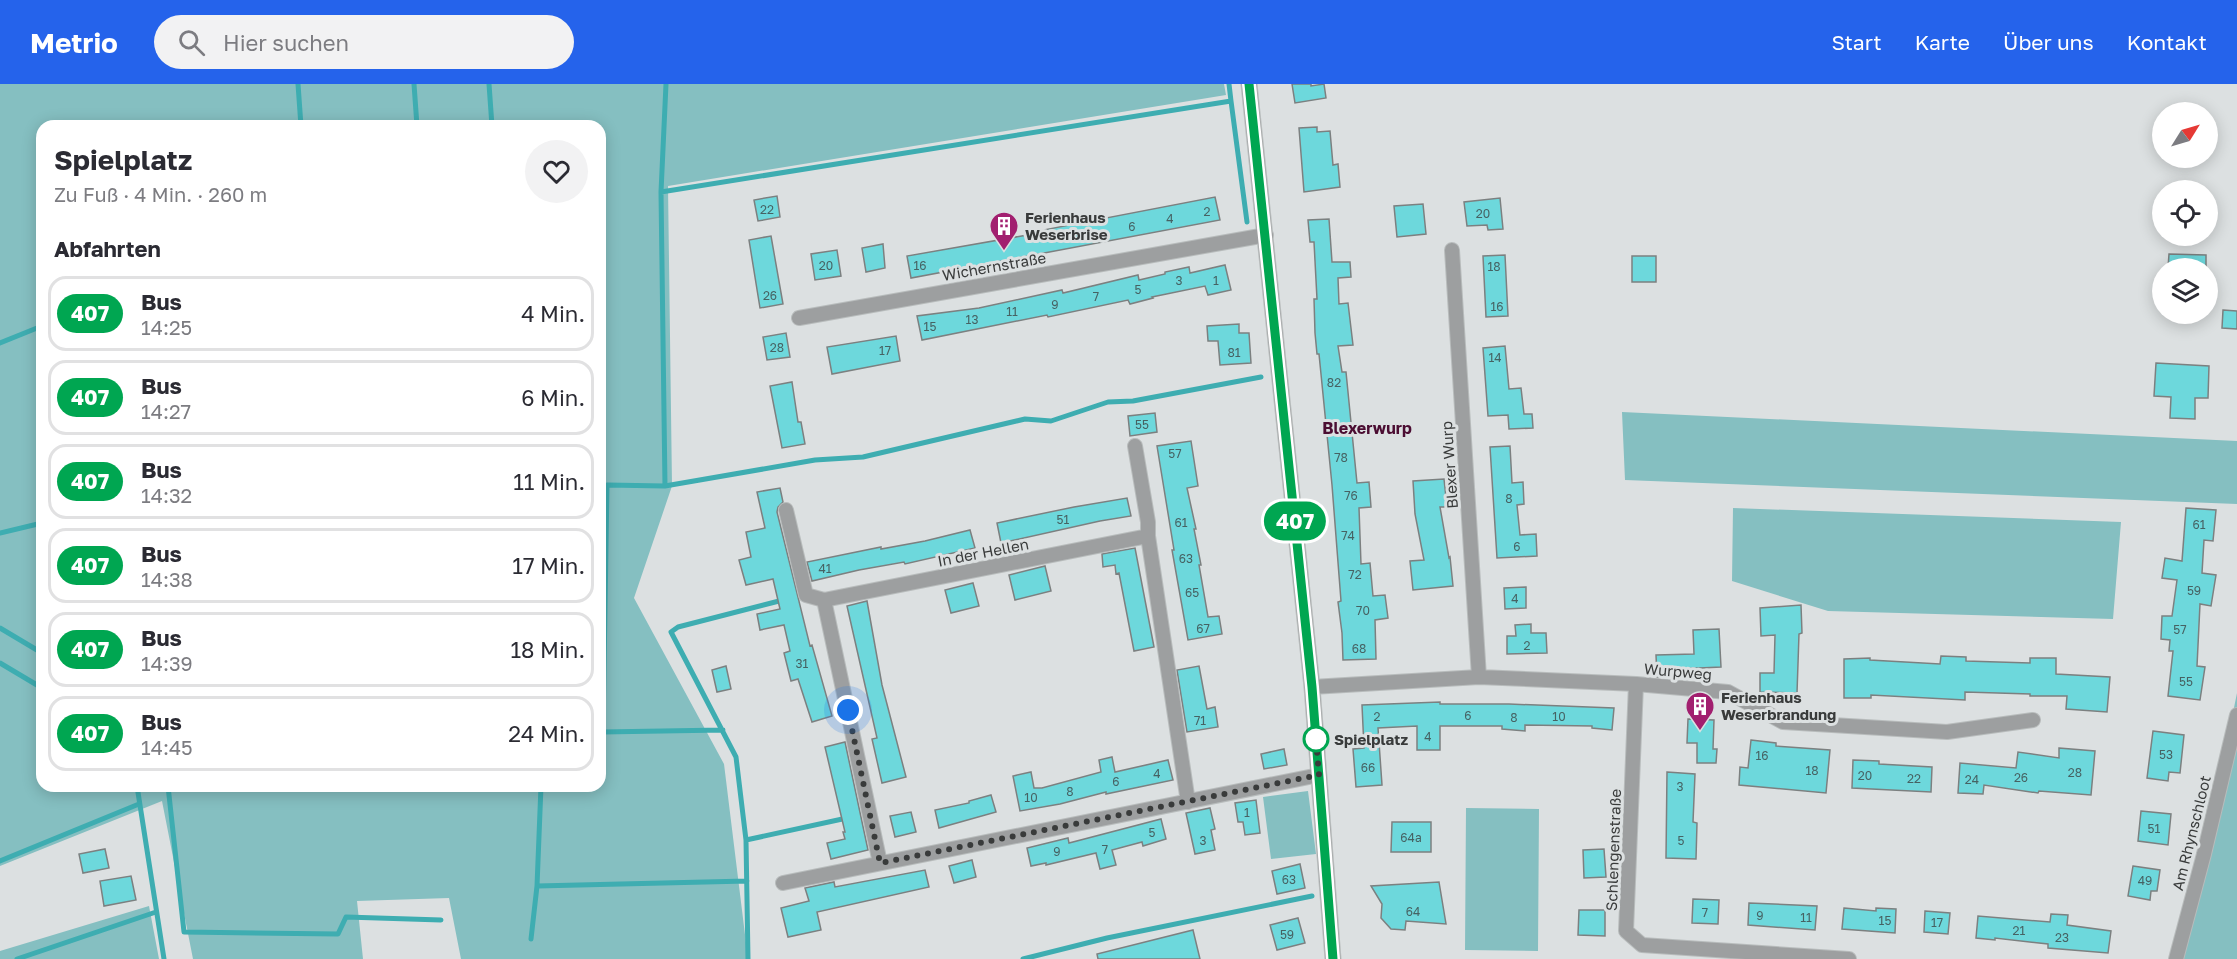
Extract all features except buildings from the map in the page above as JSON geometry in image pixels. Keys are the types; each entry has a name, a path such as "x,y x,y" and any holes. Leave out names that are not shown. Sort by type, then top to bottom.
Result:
{"street":[{"path":"1249,84 1312,687 1333,959"},
{"name":"Wichernstraße","path":"800,318 1266,235"},
{"name":"Blexer Wurp","path":"1452,250 1479,677"},
{"path":"1135,446 1188,802"},
{"path":"786,510 806,595 824,600 880,863"},
{"name":"In der Hellen","path":"824,600 1148,536"},
{"name":"Wurpweg","path":"1312,687 1479,677 1636,684 1728,692 1783,722 1947,732 2033,720"},
{"name":"Schlengenstraße","path":"1636,684 1626,931 1642,945 1850,959"},
{"name":"Am Rhynschloot","path":"2176,959 2237,715"},
{"path":"783,883 1319,775"}],"shaded area":[{"path":"0,84 1224,84 1226,95 668,186 672,486 634,598 724,764 748,959 461,959 449,898 357,901 363,959 193,959 162,801 0,866"},
{"path":"1622,412 2237,441 2237,504 1625,480"},
{"path":"1733,508 2121,522 2113,619 1828,611 1732,581"},
{"path":"2237,693 2237,959 2174,959 2204,854"},
{"path":"1308,791 1316,854 1271,859 1263,797"},
{"path":"1466,808 1539,809 1538,951 1465,950"},
{"path":"149,906 159,959 0,959 0,951"}],"waterway":[{"path":"298,84 301,120"},
{"path":"414,84 417,120"},
{"path":"489,84 492,120"},
{"path":"665,486 661,192 666,84"},
{"path":"661,192 1231,101 1229,84"},
{"path":"1231,101 1247,222"},
{"path":"0,343 36,328"},
{"path":"606,547 607,485 665,486 815,460 863,457 1025,419 1051,421 1108,402 1133,401 1261,377"},
{"path":"0,533 36,524"},
{"path":"748,959 746,840 736,757 671,632 678,627 783,600"},
{"path":"0,628 36,649"},
{"path":"0,663 36,684"},
{"path":"606,732 723,730"},
{"path":"138,792 164,959"},
{"path":"169,792 184,932 338,934 346,917 441,920"},
{"path":"531,939 537,886 541,792"},
{"path":"0,861 139,804"},
{"path":"746,840 847,818"},
{"path":"537,886 747,881"},
{"path":"1023,959 1107,938 1312,896"},
{"path":"17,959 156,912"}],"bus line":[{"name":"407","path":"1249,84 1312,687 1333,959"}],"place":[{"name":"Ferienhaus Weserbrise","path":"1004,252"},
{"name":"Ferienhaus Weserbrandung","path":"1700,732"},
{"name":"Spielplatz","path":"1316,739"}],"district":[{"name":"Blexerwurp","path":"1367,428"}],"route":[{"path":"848,710 880,863 1319,775 1316,739"}]}
